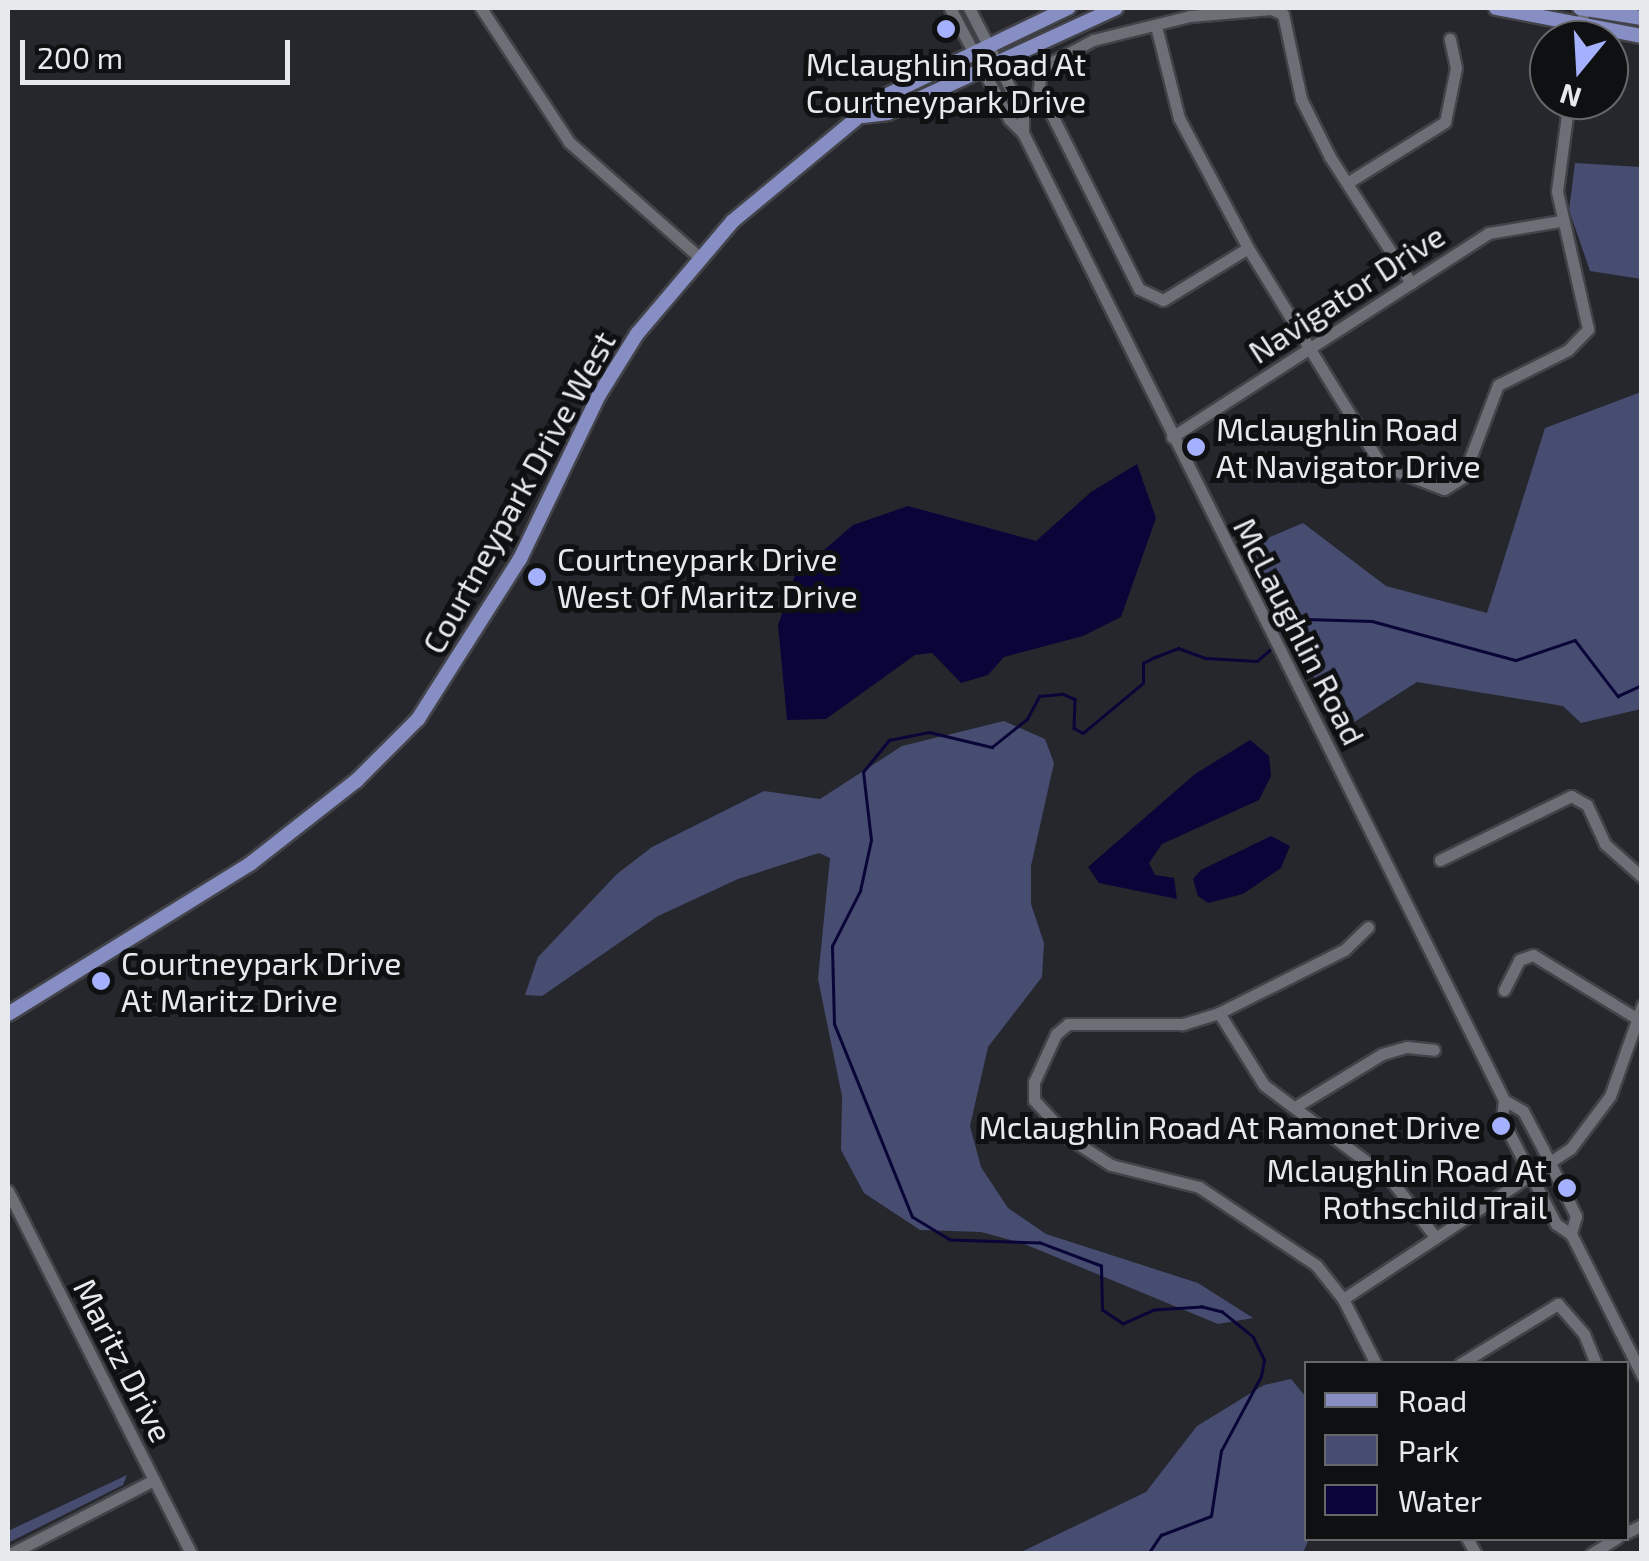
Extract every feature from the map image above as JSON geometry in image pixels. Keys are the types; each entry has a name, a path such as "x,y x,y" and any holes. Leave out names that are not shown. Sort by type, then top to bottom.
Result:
{"main road":[{"name":"Courtneypark Drive West","path":"9,1016 250,864 356,781 418,719 520,559 599,395 637,334 699,257 802,160 863,116 881,98 986,43 1068,8"},
{"name":"Courtneypark Drive West","path":"863,116 888,113 994,58 1116,8"},
{"path":"1496,8 1536,20"},
{"path":"1582,8 1642,18"}],"street":[{"path":"481,8 568,142 699,257"},
{"name":"McLaughlin Road","path":"950,8 978,66 1022,132 1504,1100 1502,1119 1556,1224 1571,1234 1642,1375"},
{"name":"McLaughlin Road","path":"968,8 1023,113 1022,132"},
{"path":"1248,248 1163,300 1138,289 1038,89 1041,68 1094,40 1190,16 1272,9 1283,14 1301,99 1347,183 1411,282"},
{"path":"1156,26 1180,118 1248,248 1381,465 1416,482 1457,486 1498,385 1568,350 1588,329 1560,221 1568,120"},
{"path":"1347,183 1445,122 1456,68 1450,39"},
{"name":"Navigator Drive","path":"1172,437 1490,233 1560,221"},
{"path":"1440,860 1571,796 1587,806 1605,844 1642,877"},
{"path":"1368,926 1344,950 1218,1012 1182,1024 1068,1024 1056,1034 1034,1082 1034,1100 1069,1138 1111,1165 1199,1186 1241,1210 1316,1265 1343,1299 1374,1361"},
{"path":"1343,1299 1550,1163 1591,1128 1610,1096 1640,1012 1533,955 1519,960 1504,990"},
{"path":"1218,1012 1249,1068 1391,1180 1436,1238"},
{"path":"1295,1107 1382,1054 1407,1046 1434,1050"},
{"name":"McLaughlin Road","path":"1504,1100 1523,1111 1550,1163 1576,1216 1571,1234"},
{"name":"Maritz Drive","path":"8,1191 190,1554"},
{"path":"1465,1361 1558,1304 1584,1334 1595,1361"},
{"path":"10,1554 154,1480"},
{"path":"1591,1554 1613,1541"}],"green space":[{"path":"1575,163 1641,167 1641,279 1590,271 1569,210"},
{"path":"1641,392 1641,709 1581,723 1563,706 1417,682 1340,731 1254,553 1270,537 1303,523 1386,586 1487,613 1545,428"},
{"path":"1004,721 1045,739 1054,763 1031,866 1031,904 1044,943 1042,977 988,1047 970,1126 981,1167 1008,1208 1046,1234 1198,1283 1253,1318 1218,1324 1022,1243 981,1232 920,1230 864,1193 841,1150 842,1096 818,979 830,858 819,853 738,879 658,916 542,996 525,995 538,957 617,874 652,847 764,791 820,799 902,746"},
{"path":"1291,1379 1304,1395 1304,1541 1308,1541 1303,1553 1019,1553 1146,1492 1197,1426 1264,1385"},
{"path":"127,1475 123,1485 8,1543 8,1531"}],"water":[{"path":"1137,464 1156,518 1121,617 1083,636 1004,657 988,675 961,683 932,653 915,655 826,719 787,720 778,625 795,575 853,525 908,506 1036,541 1091,492"},
{"path":"1250,740 1269,756 1271,776 1259,800 1162,844 1149,863 1155,875 1174,878 1177,899 1099,883 1088,867 1195,774"},
{"path":"1271,836 1290,846 1281,868 1243,894 1208,903 1198,896 1193,879 1201,870"}],"waterway":[{"path":"1278,640 1290,625 1306,619 1372,621 1516,660 1575,640 1618,696 1642,685"},
{"path":"1148,1554 1161,1535 1211,1516 1221,1451 1261,1376 1264,1360 1253,1337 1222,1312 1202,1307 1154,1310 1123,1324 1102,1310 1101,1266 1040,1243 950,1240 912,1217 834,1024 832,946 860,891 871,840 863,772 889,740 929,732 992,747 1027,719 1039,696 1063,694 1075,699 1074,728 1083,733 1143,683 1143,663 1155,657 1178,648 1206,658 1257,661 1273,647"}],"place":[{"name":"Mclaughlin Road At Courtneypark Drive","path":"946,29"},
{"name":"Mclaughlin Road At Navigator Drive","path":"1196,447"},
{"name":"Courtneypark Drive West Of Maritz Drive","path":"537,577"},
{"name":"Courtneypark Drive At Maritz Drive","path":"101,981"},
{"name":"Mclaughlin Road At Ramonet Drive","path":"1501,1126"},
{"name":"Mclaughlin Road At Rothschild Trail","path":"1567,1188"}]}
